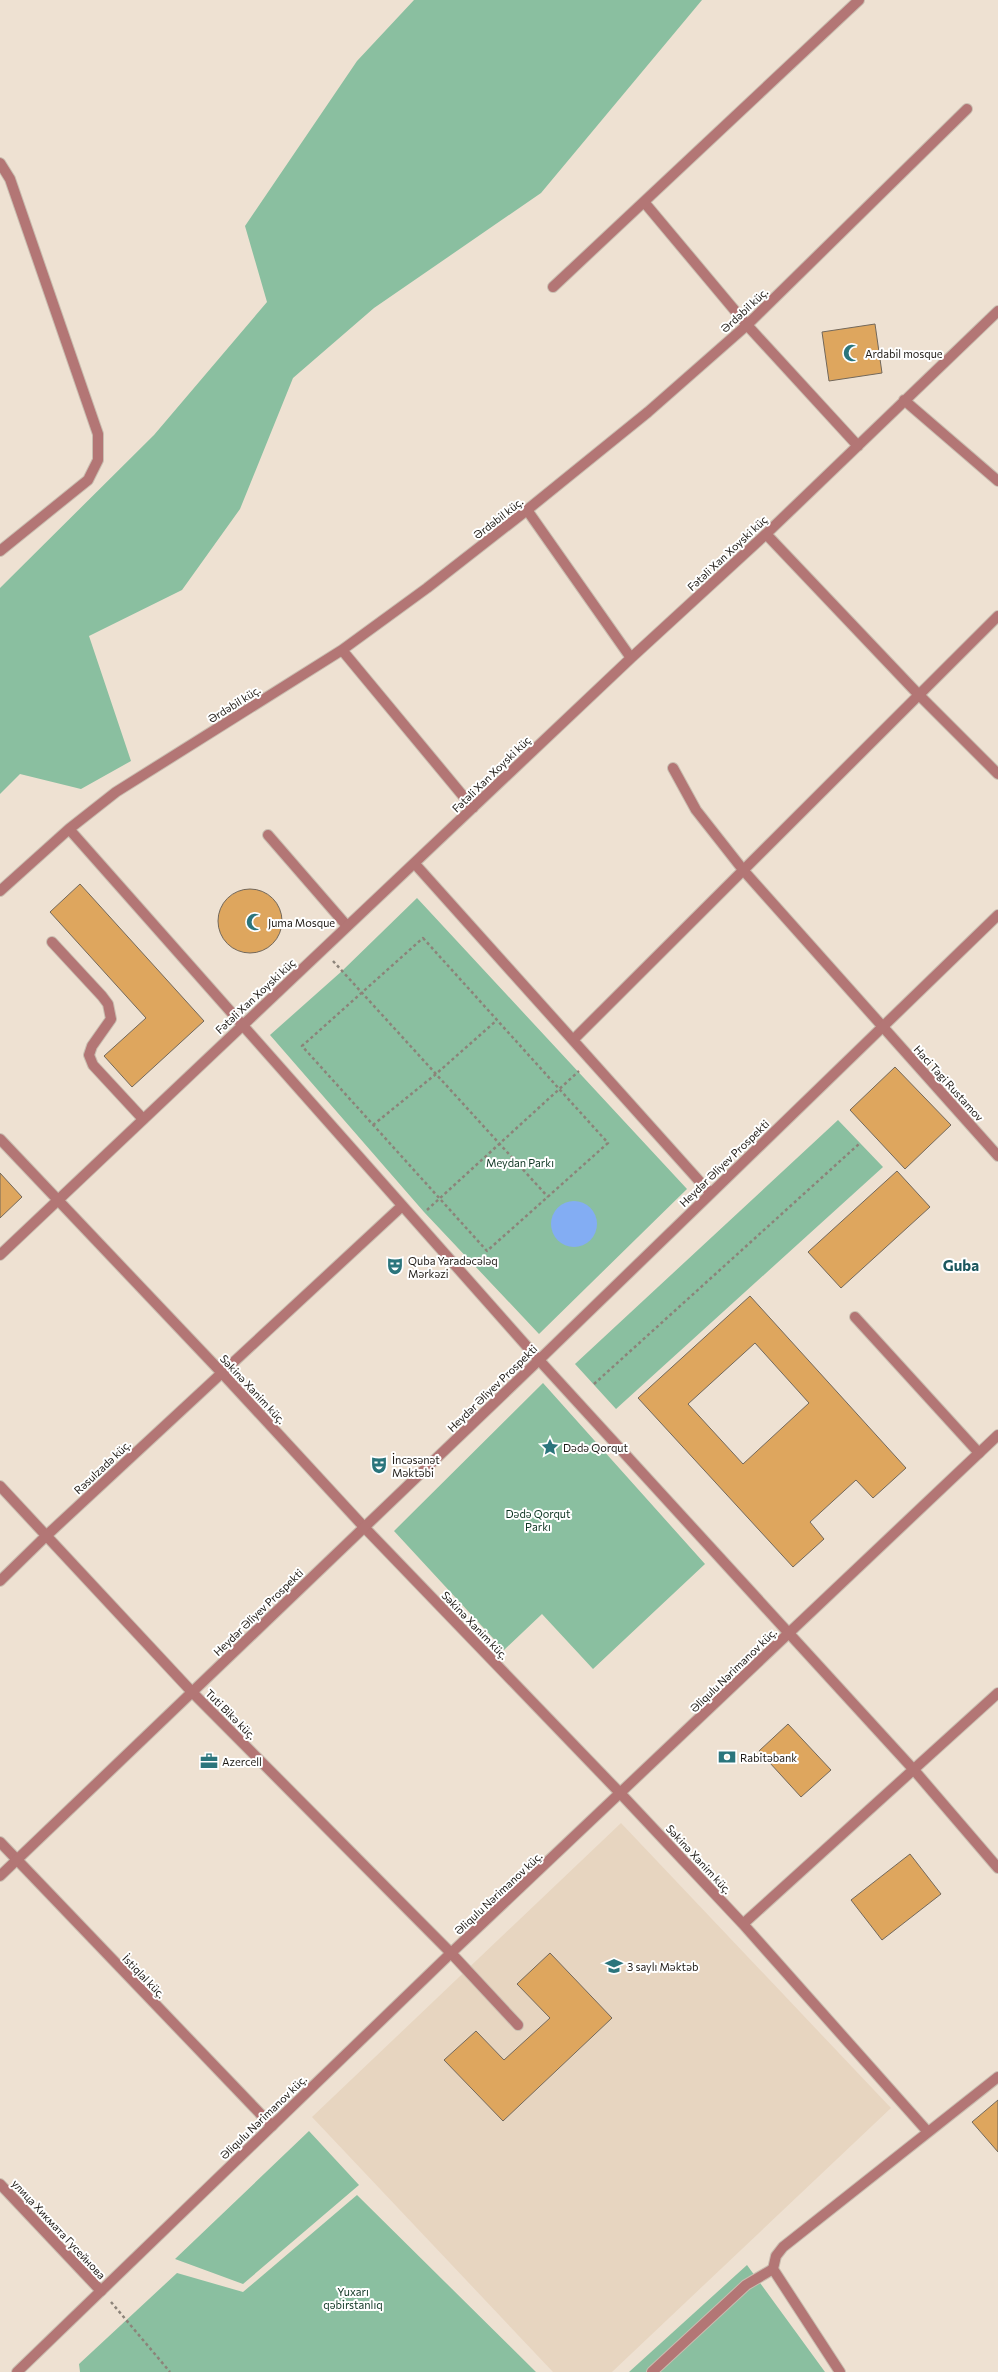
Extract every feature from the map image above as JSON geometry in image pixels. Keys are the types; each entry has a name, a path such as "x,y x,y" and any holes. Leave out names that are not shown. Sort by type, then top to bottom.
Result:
{"street":[{"path":"553,287 858,0"},
{"name":"Ərdəbil küç.","path":"0,891 69,829 116,792 342,650 427,588 528,510 648,412 747,325 966,109"},
{"path":"0,163 10,178 98,434 98,460 88,480 0,551"},
{"path":"644,202 747,325 858,446"},
{"name":"Fətəli Xan Xoyski küç","path":"0,1255 631,658 766,534 904,400 998,312"},
{"path":"904,400 998,481"},
{"path":"528,510 631,658"},
{"path":"766,534 918,694 998,774"},
{"path":"573,1040 744,871 918,694 998,616"},
{"path":"342,650 473,808"},
{"name":"Haci Tagi Rustamov","path":"674,768 696,810 744,871 998,1156"},
{"path":"69,829 539,1360 914,1770 998,1868"},
{"path":"268,835 347,926"},
{"path":"415,864 710,1193"},
{"name":"Heydər Əliyev Prospekti","path":"0,1876 539,1360 998,915"},
{"path":"52,942 108,1004 110,1019 92,1046 89,1055 93,1065 143,1119"},
{"name":"Səkinə Xanim küç.","path":"0,1139 222,1373 364,1527 622,1794 743,1924 928,2132"},
{"name":"Rəsulzadə küç.","path":"0,1581 46,1535 402,1206"},
{"path":"855,1318 979,1453"},
{"name":"Əliqulu Nərimanov küç.","path":"17,2372 451,1953 622,1794 998,1435"},
{"name":"Tuti Bikə küç.","path":"0,1486 192,1692 451,1953 518,2025"},
{"path":"743,1924 998,1693"},
{"name":"İstiqlal küç.","path":"0,1842 272,2126"},
{"path":"840,2372 773,2269 776,2256 784,2247 998,2077"},
{"name":"улица Хикмата Гусейнова","path":"0,2184 101,2290"},
{"path":"652,2372 746,2285 773,2269"}],"path":[{"path":"423,938 608,1143 487,1251 302,1046 361,994 423,938"},
{"path":"322,949 361,994 501,1143 548,1197"},
{"path":"373,1125 436,1074 497,1020"},
{"path":"416,1220 591,1061"},
{"path":"594,1384 860,1142"},
{"path":"101,2290 170,2372"}],"shaded area":[{"name":"3 saylı Məktəb","path":"621,1823 891,2108 612,2372 553,2372 312,2117"}],"green space":[{"path":"414,0 702,0 541,193 374,308 293,378 240,509 182,590 89,636 131,761 81,789 20,774 0,794 0,588 154,435 267,302 245,226 357,61"},
{"name":"Meydan Parkı","path":"417,898 687,1189 539,1334 424,1212 270,1035 342,971"},
{"path":"838,1120 883,1167 616,1409 575,1364"},
{"name":"Dədə Qorqut Parkı","path":"543,1383 705,1564 593,1669 542,1614 504,1650 394,1531"},
{"path":"309,2131 359,2185 243,2284 175,2259"},
{"name":"Yuxarı qəbirstanlıq","path":"357,2195 536,2372 80,2372 79,2364 177,2273 243,2292"},
{"path":"747,2265 825,2372 629,2372"}],"water":[{"path":"579,1201 583,1202 593,1211 596,1215 596,1233 587,1243 579,1247 569,1247 561,1243 552,1233 551,1219 555,1211 565,1202"}],"building":[{"name":"Ardabil mosque","path":"875,324 882,373 829,381 822,332"},
{"path":"80,884 204,1021 132,1087 104,1056 146,1018 50,912"},
{"path":"244,889 256,889 273,898 280,909 282,921 280,933 273,944 256,953 244,953 232,948 223,939 218,927 218,915 223,903 232,894"},
{"path":"895,1067 951,1125 905,1169 850,1110"},
{"path":"897,1171 930,1207 841,1288 808,1252"},
{"path":"0,1173 22,1197 0,1218"},
{"path":"750,1296 906,1468 873,1498 856,1480 810,1522 824,1539 793,1567 638,1398","holes":["755,1343 809,1403 743,1464 688,1404"]},
{"path":"788,1724 831,1770 801,1797 759,1751"},
{"path":"910,1854 941,1894 882,1940 851,1900"},
{"path":"550,1953 612,2018 503,2121 444,2060 476,2031 504,2060 550,2018 517,1984"},
{"path":"998,2100 998,2152 972,2122"}],"place":[{"name":"Ardabil mosque","path":"852,353"},
{"name":"Juma Mosque","path":"255,922"},
{"name":"Quba Yaradəcələq Mərkəzi","path":"395,1266"},
{"name":"Dədə Qorqut","path":"550,1447"},
{"name":"İncəsənət Məktəbi","path":"379,1465"},
{"name":"Rabitəbank","path":"727,1757"},
{"name":"Azercell","path":"209,1761"},
{"name":"3 saylı Məktəb","path":"614,1966"}],"district":[{"name":"Guba","path":"961,1265"}]}
